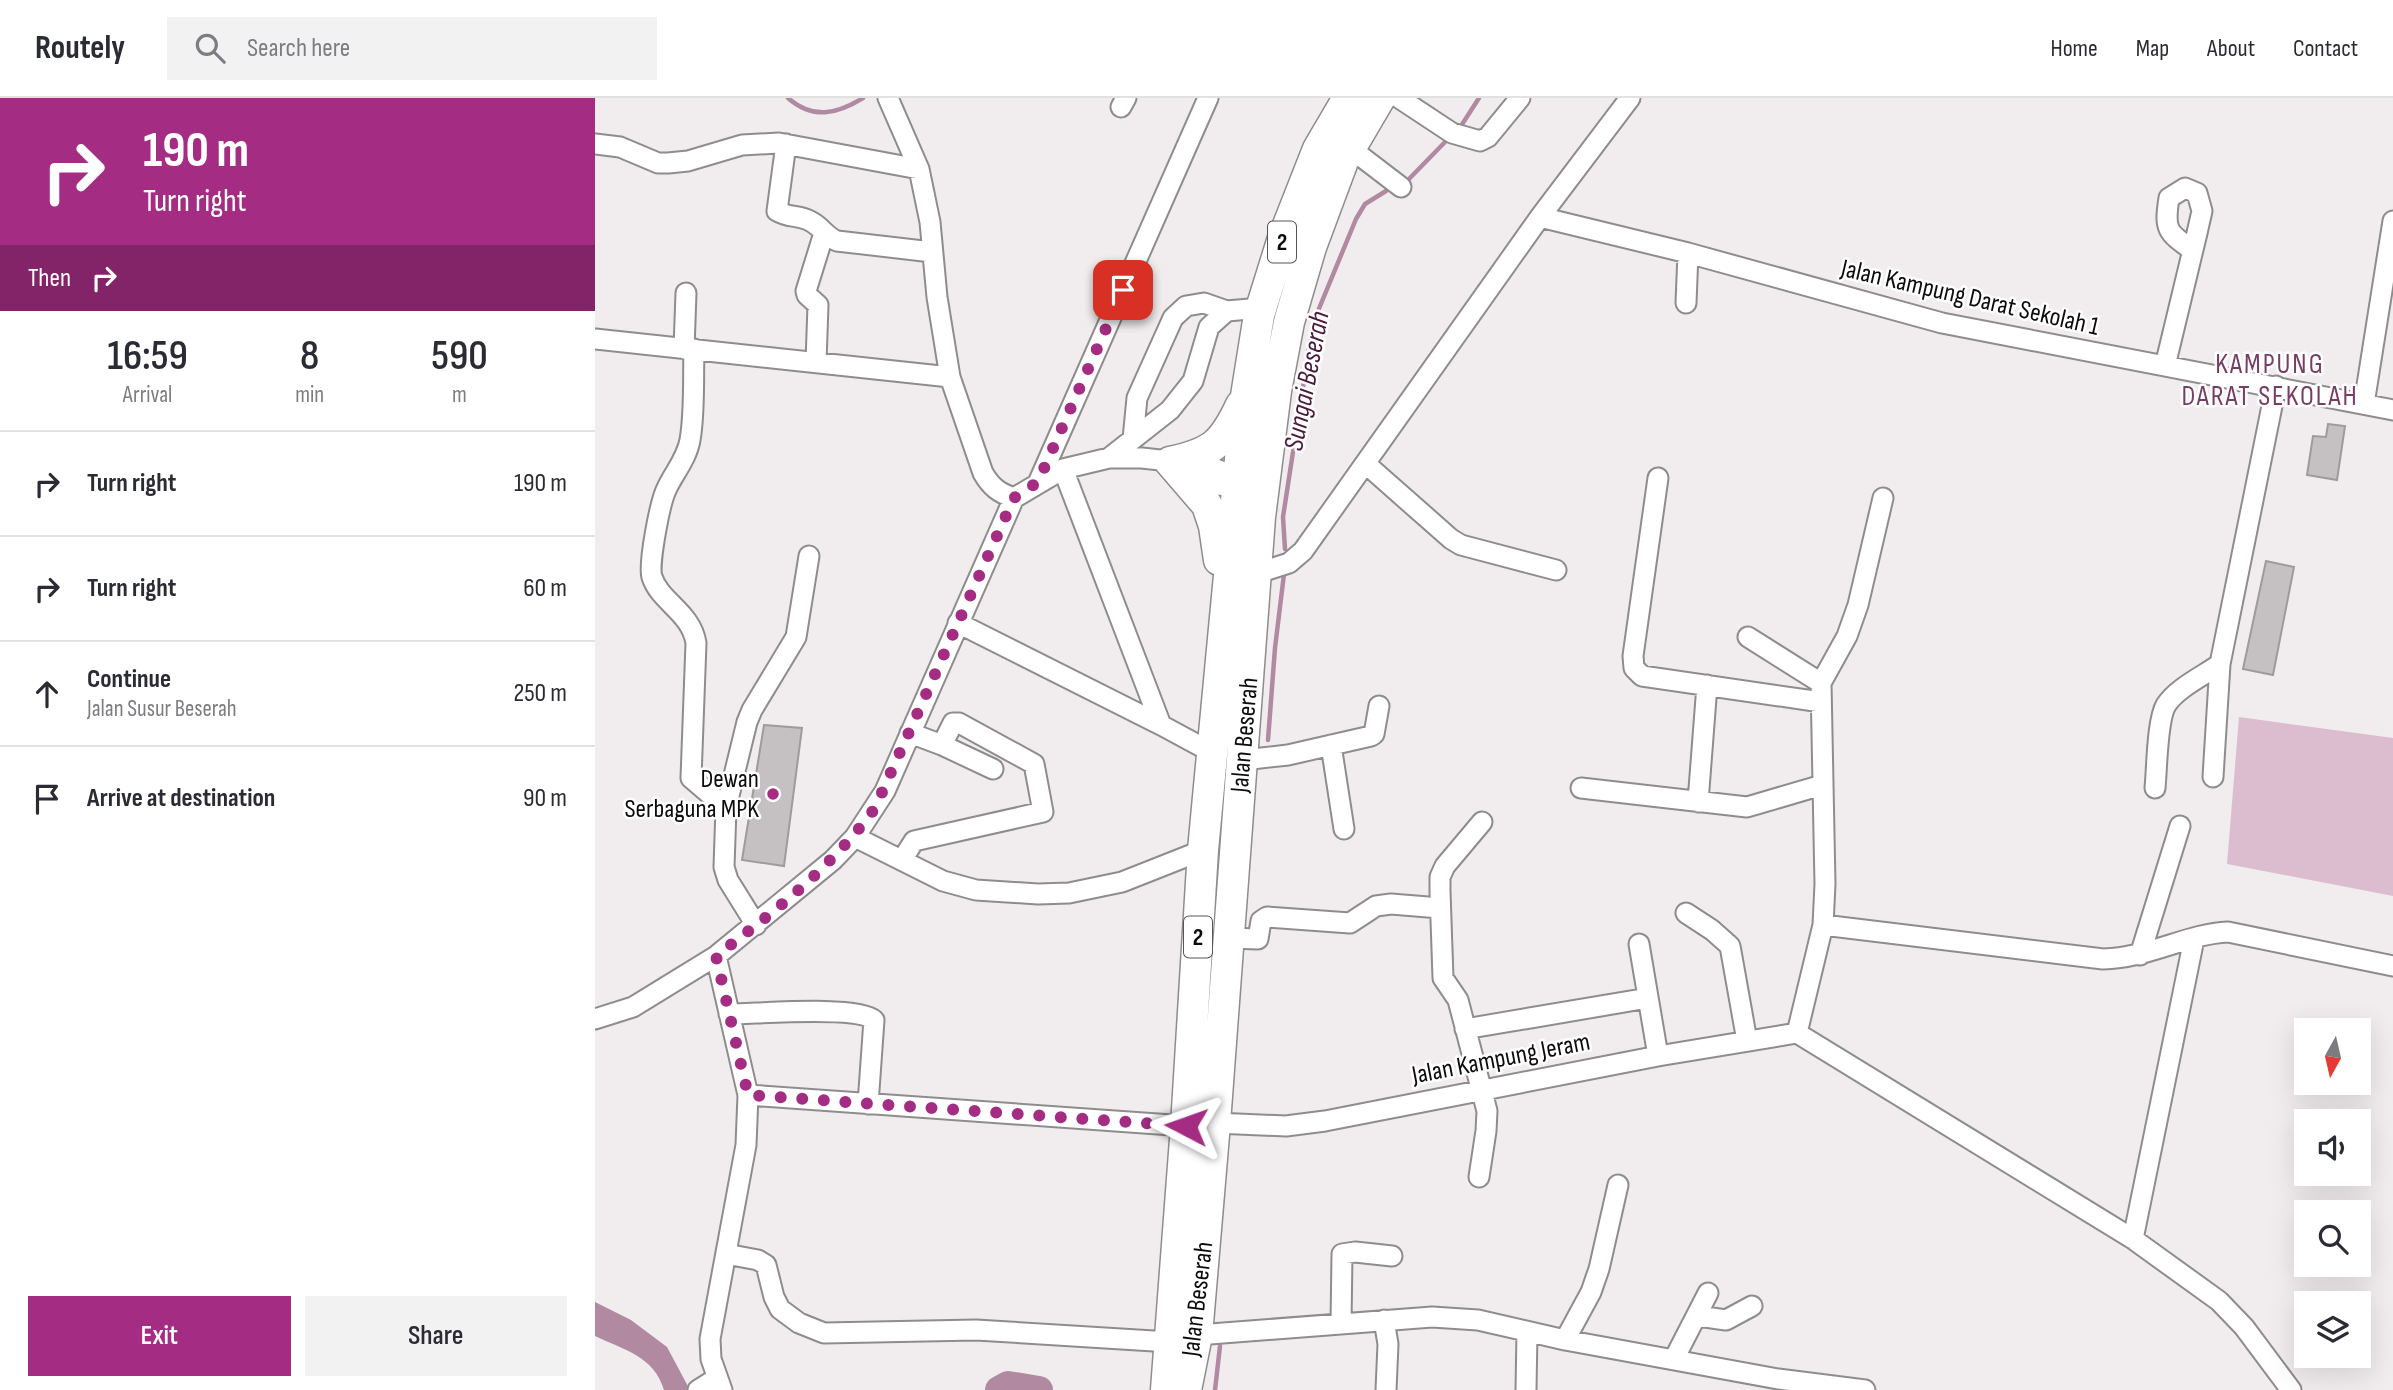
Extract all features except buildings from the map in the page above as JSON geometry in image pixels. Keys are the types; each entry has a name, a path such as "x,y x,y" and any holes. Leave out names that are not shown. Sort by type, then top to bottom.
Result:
{"highway":[{"name":"Jalan Beserah","path":"1186,1390 1186,1126 1211,752 1246,396 1261,308 1283,238 1318,149 1348,98"},
{"name":"Jalan Beserah","path":"1166,1390 1184,1339 1215,1123 1258,573 1260,517 1276,391 1289,322 1311,247 1343,161 1380,98"},
{"path":"1226,609 1214,526 1207,505 1170,462 1199,456 1211,448 1234,421 1246,396"},
{"path":"1260,517 1237,484 1267,463"}],"street":[{"path":"888,98 919,169 930,222 936,296 950,377 983,473 989,484 999,493 1014,498"},
{"path":"1038,482 1208,98"},
{"path":"1399,98 1452,133 1480,141 1488,137 1520,98"},
{"path":"1258,573 1289,564 1303,551 1540,217 1630,98"},
{"path":"595,144 620,148 658,163 668,163 688,161 751,144 786,144 919,169"},
{"path":"786,144 777,211 810,221 837,241 932,252"},
{"path":"1350,148 1401,187"},
{"name":"Jalan Kampung Darat Sekolah 1","path":"1540,217 1688,253 1942,323 2393,410"},
{"path":"2364,404 2393,220"},
{"path":"816,362 818,306 806,291 824,233"},
{"path":"2165,366 2192,250"},
{"path":"1686,303 1688,253"},
{"path":"686,293 690,440 663,497 651,565 652,577 657,586 690,624 696,643 691,778 726,808"},
{"path":"1133,439 1137,398 1173,318 1185,306 1204,303 1227,311 1261,308"},
{"path":"1109,458 1170,410 1193,381 1209,327 1227,311"},
{"path":"595,339 950,377"},
{"path":"2213,777 2220,664 2276,386"},
{"path":"595,1019 633,1007 716,956 833,860 855,837 885,791 1014,498 1063,469 1109,458 1142,458 1213,468 1237,484"},
{"path":"1366,464 1461,545 1556,570"},
{"path":"1063,469 1161,725"},
{"path":"1658,478 1633,656 1634,668 1642,676 1707,685 1821,692"},
{"path":"1883,498 1856,613 1821,692 1825,884 1823,925 1797,1033 2133,1239 2219,1301 2244,1327 2291,1390"},
{"path":"756,925 728,880 724,867 726,808 752,710 796,637 809,556"},
{"path":"958,623 1211,752"},
{"path":"1748,637 1821,692"},
{"path":"2155,788 2164,707 2172,697 2220,664"},
{"path":"1698,802 1707,685"},
{"path":"1243,760 1288,755 1374,734 1379,706"},
{"path":"902,860 914,841 1043,812 1034,764 959,723 953,723 942,745"},
{"path":"910,733 993,769"},
{"path":"1331,745 1344,829"},
{"path":"1581,788 1747,807 1822,785"},
{"path":"1479,1177 1487,1111 1458,1000 1443,978 1440,877 1445,866 1482,822"},
{"path":"2140,955 2180,826"},
{"path":"855,837 943,881 976,890 1038,894 1069,893 1122,882 1203,850"},
{"path":"1229,938 1258,939 1261,921 1267,917 1350,923 1376,906 1391,904 1440,908"},
{"path":"1686,913 1730,946 1747,1041"},
{"path":"1823,925 2103,959 2140,955 2213,933 2228,932 2393,966"},
{"path":"2133,1239 2194,939"},
{"path":"1639,944 1658,1056"},
{"path":"710,1386 710,1339 746,1145 748,1095 716,956"},
{"path":"1465,1029 1648,998"},
{"path":"729,1014 835,1012 868,1015 874,1020 868,1104"},
{"name":"Jalan Kampung Jeram","path":"1215,1123 1286,1126 1325,1121 1658,1056 1797,1033"},
{"path":"748,1095 1186,1126"},
{"path":"1565,1340 1591,1292 1599,1269 1618,1185"},
{"path":"1341,1324 1342,1254 1355,1252 1392,1256"},
{"path":"726,1254 758,1260 766,1265 780,1309 799,1323 824,1333 976,1330 1184,1339 1431,1317 1478,1321 1565,1340 1778,1378 1864,1390"},
{"path":"1674,1359 1708,1293"},
{"path":"1697,1316 1726,1320 1752,1306"},
{"path":"1384,1320 1388,1344 1386,1390"},
{"path":"1526,1390 1527,1332"}],"shaded area":[{"path":"2239,717 2393,738 2393,896 2227,864"},
{"path":"595,1302 631,1320 667,1347 690,1390 664,1390 653,1369 645,1362 627,1350 595,1336"}],"waterway":[{"path":"788,98 797,105 816,112 834,111 863,98"},
{"name":"Sungai Beserah","path":"1461,126 1479,98"},
{"name":"Sungai Beserah","path":"1409,179 1446,141"},
{"name":"Sungai Beserah","path":"1285,549 1283,517 1311,335 1318,311 1356,219 1365,204 1386,191"},
{"name":"Sungai Beserah","path":"1268,740 1284,574"},
{"name":"Sungai Beserah","path":"1215,1390 1220,1346"},
{"name":"Sungai Beserah","path":"999,1390 1008,1385 1039,1390"}],"place":[{"name":"Dewan Serbaguna MPK","path":"773,794"}],"district":[{"name":"KAMPUNG DARAT SEKOLAH","path":"2270,380"}],"route":[{"path":"1123,290 1038,482 1014,498 885,791 875,808 855,837 833,860 716,956 748,1095 1186,1126"}]}
